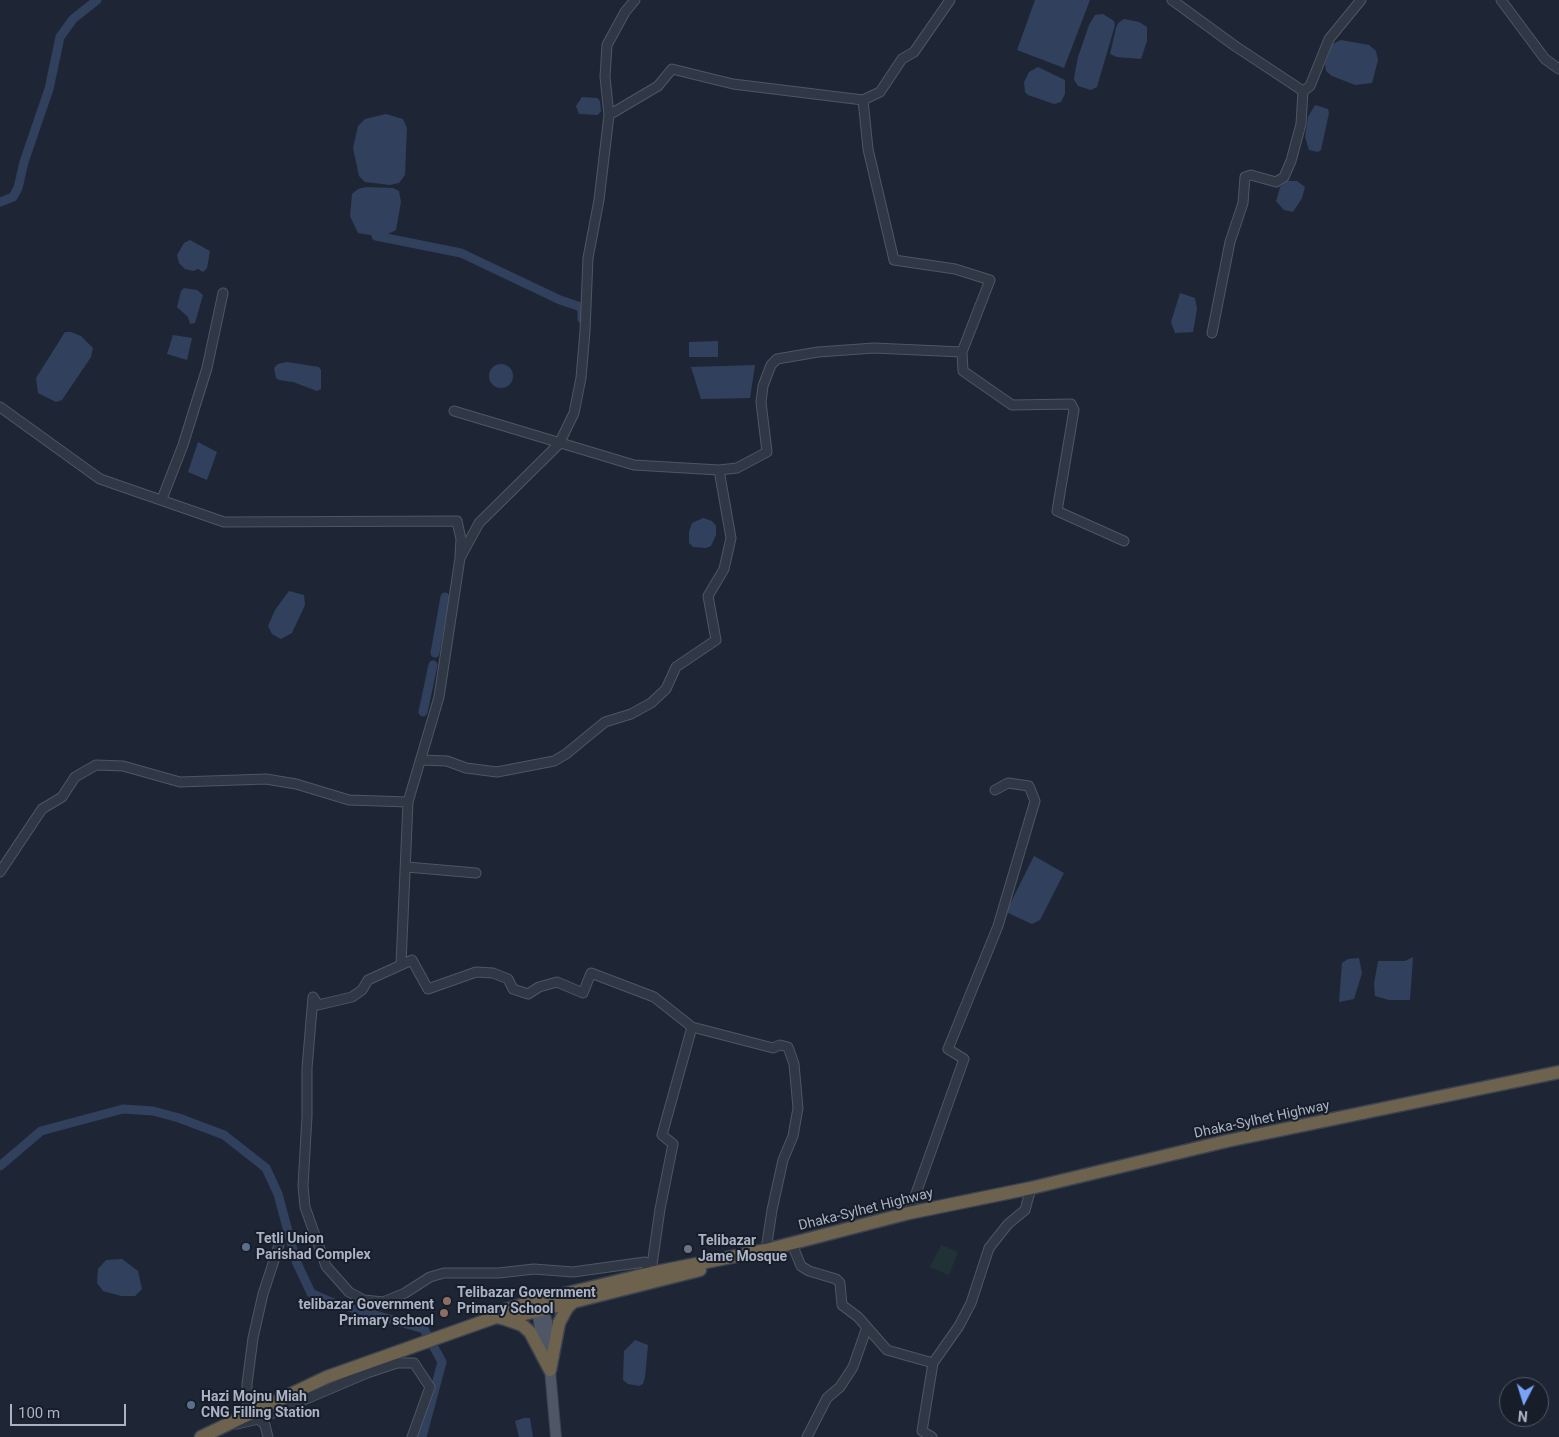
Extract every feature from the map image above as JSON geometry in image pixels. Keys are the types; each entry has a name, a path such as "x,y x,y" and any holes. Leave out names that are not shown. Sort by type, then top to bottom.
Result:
{"highway":[{"name":"Dhaka-Sylhet Highway","path":"535,1306 551,1297 700,1262 723,1260 792,1244 909,1213 1031,1188 1227,1141 1559,1072"},
{"path":"201,1437 254,1416 328,1377 480,1323 535,1306 574,1301 702,1270 723,1260"},
{"path":"550,1370 559,1323 566,1308 574,1301"},
{"path":"500,1318 522,1325 530,1332 550,1370"}],"main road":[{"path":"535,1306 543,1348 550,1370 556,1437"}],"street":[{"path":"460,558 480,523 560,444 574,414 581,378 588,258 599,200 609,115 604,77 607,45 625,12 635,0"},
{"path":"609,115 658,86 672,69 733,84 863,100 880,92 902,59 914,52 950,0"},
{"path":"1172,0 1250,57 1303,91"},
{"path":"1303,91 1310,86 1329,39 1361,0"},
{"path":"1501,0 1544,59 1559,69"},
{"path":"1212,333 1230,242 1243,203 1245,177 1248,175 1276,182 1284,177 1292,161 1301,124 1303,91"},
{"path":"863,100 868,150 894,260 955,269 990,280 962,352 963,371 1012,406 1070,404 1074,410 1057,511 1124,541"},
{"path":"162,499 183,446 207,368 223,294"},
{"path":"454,411 634,465 719,470 737,468 767,452 761,402 763,386 770,365 777,359 818,352 874,348 962,352"},
{"path":"0,407 100,479 224,522 457,522 461,539 460,558 439,697 408,802 407,867 401,964"},
{"path":"421,760 447,761 466,768 498,772 554,761 566,754 605,722 631,714 651,703 666,688 676,667 716,640 708,596 724,569 731,538 719,470"},
{"path":"0,872 42,809 62,797 75,777 96,764 123,766 180,782 266,779 296,784 349,800 408,802"},
{"path":"909,1213 964,1059 948,1049 998,926 1035,801 1029,786 1008,783 995,790"},
{"path":"407,867 476,873"},
{"path":"651,1273 645,1262 572,1272 534,1269 499,1274 444,1273 430,1277 405,1293 383,1302 364,1300 349,1292 326,1266 305,1207 303,1186 308,1116 307,1068 313,997 318,1005 352,997 362,990 368,980 412,960 428,990 476,972 493,973 508,979 513,989 528,994 539,987 557,982 583,993 591,973 654,997 692,1027 772,1048 780,1045 788,1047 794,1064 798,1108 796,1122 783,1160 772,1210 766,1250"},
{"path":"651,1273 660,1208 673,1144 662,1135 692,1027"},
{"path":"932,1437 922,1431 933,1363 959,1326 971,1303 989,1248 1008,1224 1025,1210 1031,1188"},
{"path":"792,1244 801,1266 809,1271 836,1279 840,1283 842,1305 858,1317 886,1350 933,1363"},
{"path":"268,1437 265,1425 254,1416 247,1384 253,1338 263,1294 279,1245"},
{"path":"807,1437 827,1398 840,1387 853,1367 867,1327"},
{"path":"254,1416 397,1363 414,1363 430,1387 412,1437"}],"shaded area":[{"path":"941,1245 958,1252 949,1275 930,1267"}],"water":[{"path":"1035,0 1090,0 1064,68 1017,50"},
{"path":"1103,14 1114,21 1115,25 1097,87 1091,90 1078,86 1074,80 1075,72 1089,25 1095,15"},
{"path":"1124,19 1139,22 1147,27 1147,41 1141,59 1117,57 1110,54 1118,23"},
{"path":"1341,40 1369,45 1376,51 1378,60 1372,83 1355,85 1332,76 1326,71 1325,64 1332,44"},
{"path":"1038,67 1065,80 1065,94 1061,102 1054,104 1028,95 1025,92 1024,82 1029,72"},
{"path":"582,97 597,98 600,101 601,111 598,115 579,114 576,106"},
{"path":"1315,105 1328,109 1329,113 1321,150 1318,152 1309,150 1305,137 1308,117"},
{"path":"386,114 403,119 407,128 405,175 399,183 390,185 365,182 359,176 353,148 358,126 365,119"},
{"path":"1287,181 1297,181 1305,187 1302,198 1293,212 1284,210 1276,201 1280,187"},
{"path":"366,187 393,188 399,191 401,202 396,230 377,236 358,233 350,216 352,194 358,189"},
{"path":"190,240 210,251 207,268 203,272 198,269 193,271 185,269 179,263 177,255 184,243"},
{"path":"184,288 197,290 203,295 195,323 190,324 188,317 177,307 181,291"},
{"path":"1180,293 1195,298 1197,309 1193,332 1175,333 1171,322"},
{"path":"65,332 81,336 93,348 91,357 62,400 56,402 38,393 36,378"},
{"path":"173,335 192,338 187,360 167,354"},
{"path":"718,341 718,357 689,357 689,342"},
{"path":"287,362 319,367 321,370 321,389 317,391 276,378 274,368 278,364"},
{"path":"501,364 506,365 512,371 512,381 506,387 501,388 496,387 490,381 489,376 490,371 496,365"},
{"path":"755,365 750,398 701,399 691,367"},
{"path":"198,442 217,452 207,480 188,472"},
{"path":"703,518 712,521 716,526 716,535 711,546 706,548 693,547 689,543 689,532 692,523"},
{"path":"289,591 304,595 305,605 292,633 281,639 272,634 268,626 275,610"},
{"path":"1034,856 1064,873 1040,920 1032,924 1006,912"},
{"path":"1413,957 1410,1000 1389,1000 1375,996 1374,984 1378,961 1405,961"},
{"path":"1359,958 1362,973 1354,999 1339,1002 1342,963 1348,959"},
{"path":"122,1259 138,1271 142,1289 135,1296 121,1296 103,1291 97,1283 98,1269 106,1260"},
{"path":"635,1340 648,1345 645,1377 643,1384 639,1386 628,1384 623,1380 624,1351"},
{"path":"530,1418 533,1437 519,1437 515,1421"}],"waterway":[{"path":"0,202 13,197 18,188 24,162 49,89 60,37 73,19 97,0"},
{"path":"376,236 461,253 560,300 582,308 582,319"},
{"path":"435,653 445,597"},
{"path":"423,712 433,665"},
{"path":"0,1166 41,1131 123,1109 153,1111 179,1118 224,1135 266,1168 278,1194 296,1261 311,1293 331,1302 424,1329 442,1362 422,1437"}],"place":[{"name":"Tetli Union Parishad Complex","path":"246,1247"},
{"name":"Telibazar Jame Mosque","path":"688,1249"},
{"name":"Telibazar Government Primary School","path":"447,1301"},
{"name":"telibazar Government Primary school","path":"444,1313"},
{"name":"Hazi Mojnu Miah CNG Filling Station","path":"191,1405"}]}
